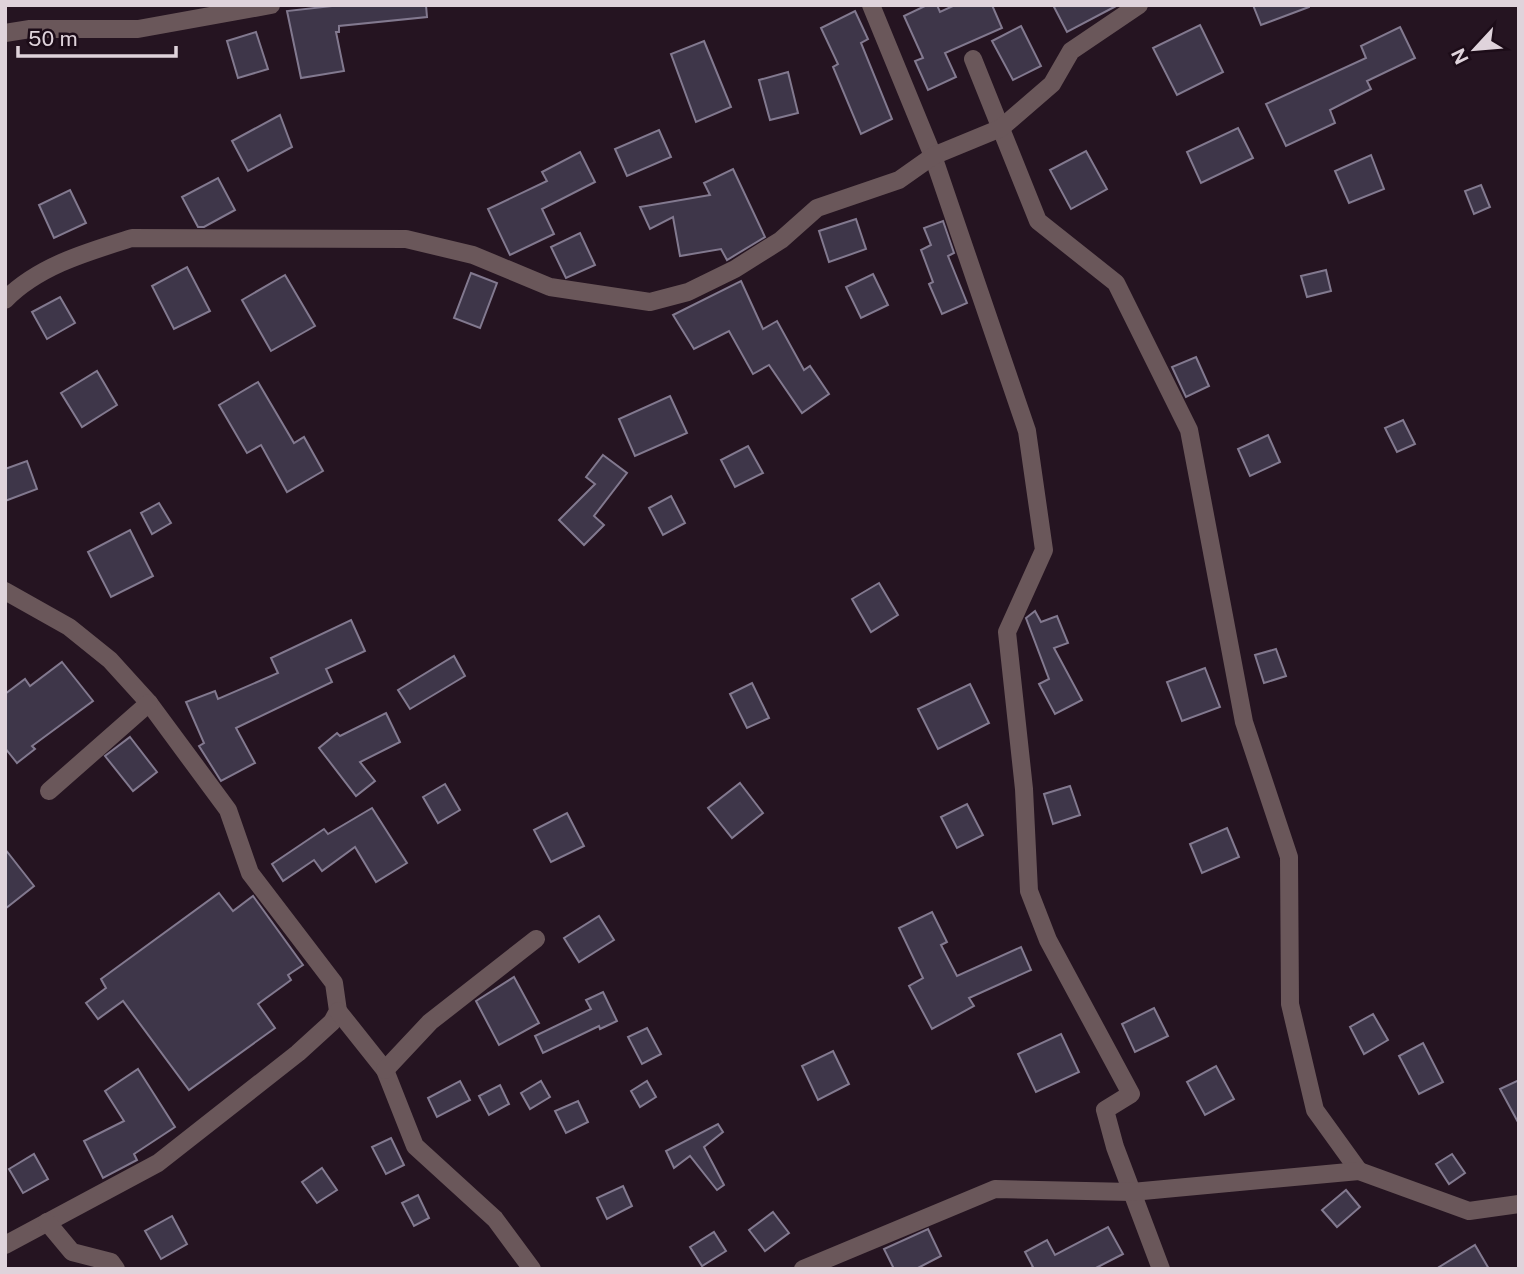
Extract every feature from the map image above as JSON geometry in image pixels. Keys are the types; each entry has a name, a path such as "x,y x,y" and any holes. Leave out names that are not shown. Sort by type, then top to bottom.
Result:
{"street":[{"path":"5,33 30,29 138,29 271,5"},
{"path":"871,5 933,156 1027,431 1044,550 1007,632 1024,789 1029,891 1048,940 1131,1094 1105,1110 1161,1269"},
{"path":"5,300 22,283 60,264 132,238 145,238 406,239 473,255 550,287 650,302 688,292 735,270 781,240 817,208 899,180 933,156 1001,128 1052,85 1072,51 1139,5"},
{"path":"973,59 1038,221 1116,283 1189,430 1244,722 1289,857 1290,1004 1315,1110 1359,1171"},
{"path":"5,591 69,626 110,660 149,703 228,810 250,873 334,983 338,1011 385,1070 415,1146 495,1220 532,1269"},
{"path":"50,791 149,703"},
{"path":"385,1070 430,1022 536,939"},
{"path":"5,1245 158,1163 298,1053 332,1022 338,1011"},
{"path":"803,1269 995,1189 1132,1192 1359,1171 1469,1211 1519,1204"},
{"path":"47,1222 72,1252 111,1262 116,1269"}],"building":[{"path":"341,5 426,5 427,17 339,26 339,32 336,32 344,71 301,78 287,11"},
{"path":"927,5 937,5 940,12 955,5 992,5 1002,28 945,53 956,77 928,90 915,61 923,58 904,16"},
{"path":"1053,5 1118,5 1067,32"},
{"path":"1253,5 1309,5 1309,7 1261,25"},
{"path":"855,11 868,39 861,43 892,119 861,134 833,67 838,64 821,28"},
{"path":"1200,25 1223,72 1177,95 1153,48"},
{"path":"1021,26 1041,66 1013,80 992,41"},
{"path":"1400,27 1415,58 1367,81 1371,89 1330,110 1335,123 1286,146 1266,104 1366,58 1361,46"},
{"path":"256,32 268,69 238,78 227,41"},
{"path":"704,41 731,107 696,122 671,54"},
{"path":"788,72 798,113 770,120 759,80"},
{"path":"280,115 292,147 248,171 232,141"},
{"path":"1238,128 1253,158 1201,183 1187,152"},
{"path":"659,130 671,157 627,176 615,149"},
{"path":"1086,151 1107,189 1071,209 1050,170"},
{"path":"580,152 595,182 542,209 554,234 510,255 488,209 547,181 542,172"},
{"path":"1371,155 1384,189 1349,203 1335,171"},
{"path":"733,169 765,237 727,260 721,249 680,256 673,217 650,229 640,207 710,195 704,183"},
{"path":"218,178 235,210 204,227 198,227 182,197"},
{"path":"1481,185 1490,207 1474,214 1465,191"},
{"path":"70,190 86,223 54,238 39,205"},
{"path":"856,219 866,249 829,262 819,231"},
{"path":"943,221 954,253 948,256 967,303 942,314 929,284 933,282 921,250 931,245 924,228"},
{"path":"580,233 595,265 566,278 551,247"},
{"path":"187,267 210,311 174,329 152,286"},
{"path":"1326,270 1331,291 1307,297 1301,276"},
{"path":"471,273 497,283 480,328 454,318"},
{"path":"873,274 888,305 861,318 846,287"},
{"path":"285,275 315,326 271,351 242,300"},
{"path":"741,281 763,329 777,321 804,370 810,366 829,394 802,413 769,365 753,374 729,331 694,349 673,315"},
{"path":"60,297 75,323 47,339 32,312"},
{"path":"1196,357 1209,386 1186,397 1172,367"},
{"path":"97,371 117,405 82,427 61,393"},
{"path":"258,382 294,443 304,437 323,471 287,492 261,445 247,453 219,405"},
{"path":"670,396 687,433 635,456 619,419"},
{"path":"1403,420 1415,444 1397,452 1385,428"},
{"path":"1268,435 1280,462 1250,476 1238,449"},
{"path":"748,446 763,473 735,487 721,460"},
{"path":"603,455 627,473 594,516 604,525 584,545 559,520 595,484 586,477"},
{"path":"27,461 37,489 5,501 5,469"},
{"path":"671,496 685,523 663,535 649,508"},
{"path":"159,503 171,523 152,534 141,513"},
{"path":"130,530 153,576 111,597 88,552"},
{"path":"879,583 898,615 871,632 852,599"},
{"path":"1035,611 1041,622 1057,616 1068,643 1054,648 1082,700 1055,714 1039,684 1049,679 1026,618"},
{"path":"351,620 365,651 326,669 332,682 236,728 255,763 221,781 199,746 204,743 186,702 215,691 218,699 278,673 271,658"},
{"path":"1276,649 1286,676 1264,683 1255,655"},
{"path":"454,656 465,676 410,709 398,690"},
{"path":"62,662 93,701 32,746 35,749 17,763 5,748 5,694 25,679 30,686"},
{"path":"1205,668 1220,707 1182,721 1167,682"},
{"path":"752,683 769,718 747,728 730,694"},
{"path":"970,684 989,723 938,749 918,709"},
{"path":"386,713 400,742 360,762 375,781 356,796 319,748 337,733 340,736"},
{"path":"130,737 157,772 133,791 105,756"},
{"path":"740,783 763,813 732,838 708,808"},
{"path":"445,784 460,810 438,823 423,797"},
{"path":"1070,786 1080,815 1053,824 1044,794"},
{"path":"967,804 983,835 957,848 941,817"},
{"path":"372,808 407,863 376,882 355,847 322,871 314,860 283,881 272,864 324,829 328,834"},
{"path":"567,813 584,846 551,862 534,830"},
{"path":"1227,828 1239,857 1202,873 1190,844"},
{"path":"5,849 34,886 5,909"},
{"path":"219,893 233,911 253,896 303,965 288,975 291,980 258,1004 275,1028 189,1090 123,1001 98,1019 86,1003 106,988 101,979"},
{"path":"932,912 947,942 941,945 957,976 1021,947 1031,970 969,998 974,1006 932,1029 909,986 923,978 899,928"},
{"path":"599,916 614,940 579,962 564,938"},
{"path":"514,977 539,1023 499,1045 476,1001"},
{"path":"603,992 617,1021 600,1029 599,1026 543,1053 535,1036 591,1009 586,1000"},
{"path":"1154,1008 1168,1036 1135,1052 1122,1024"},
{"path":"1373,1014 1388,1040 1364,1054 1350,1027"},
{"path":"647,1028 661,1054 642,1064 628,1037"},
{"path":"1061,1034 1079,1072 1036,1092 1018,1054"},
{"path":"1423,1043 1443,1082 1419,1094 1399,1056"},
{"path":"833,1051 849,1084 818,1100 802,1066"},
{"path":"1216,1066 1234,1099 1205,1115 1187,1082"},
{"path":"138,1069 175,1127 134,1154 137,1160 103,1178 84,1141 124,1121 105,1091"},
{"path":"1519,1080 1519,1124 1500,1089"},
{"path":"460,1081 470,1100 437,1117 428,1098"},
{"path":"541,1081 550,1097 530,1109 521,1093"},
{"path":"647,1081 656,1097 640,1107 631,1091"},
{"path":"500,1085 509,1104 489,1115 479,1096"},
{"path":"578,1101 588,1122 566,1133 555,1111"},
{"path":"718,1124 723,1132 704,1147 724,1185 717,1190 690,1156 674,1168 666,1151"},
{"path":"391,1138 404,1165 386,1174 372,1147"},
{"path":"34,1154 48,1179 23,1193 9,1169"},
{"path":"1452,1154 1465,1173 1449,1184 1436,1164"},
{"path":"322,1168 337,1190 317,1203 302,1182"},
{"path":"623,1186 632,1206 607,1219 597,1198"},
{"path":"1346,1190 1360,1207 1337,1227 1322,1210"},
{"path":"418,1195 429,1218 414,1226 402,1203"},
{"path":"773,1212 789,1233 765,1251 749,1230"},
{"path":"172,1216 187,1244 161,1259 145,1231"},
{"path":"1108,1227 1123,1254 1094,1269 1029,1269 1033,1267 1025,1252 1047,1240 1055,1255"},
{"path":"928,1229 941,1256 916,1269 894,1269 884,1249"},
{"path":"714,1232 726,1251 702,1266 690,1247"},
{"path":"1475,1245 1489,1269 1436,1269"}]}
